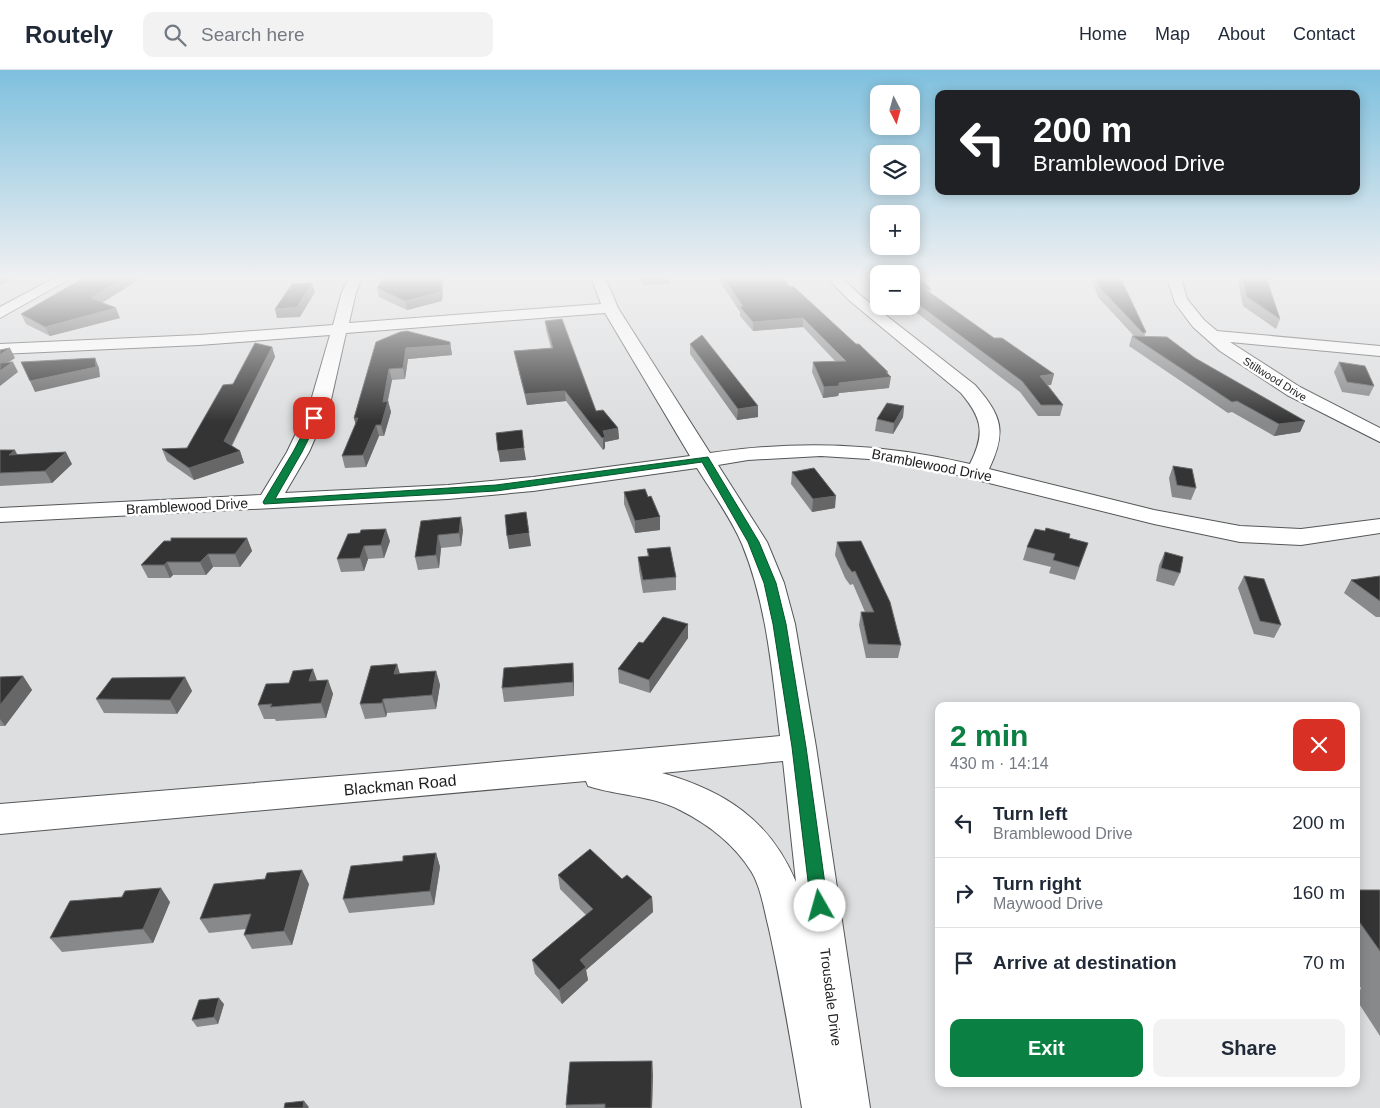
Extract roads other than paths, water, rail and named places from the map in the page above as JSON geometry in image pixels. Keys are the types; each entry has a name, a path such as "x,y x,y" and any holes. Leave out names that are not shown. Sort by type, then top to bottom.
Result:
{"street":[{"path":"268,502 301,446 317,411 328,378 340,325"},
{"path":"0,348 154,342 385,325"},
{"name":"Trousdale Drive","path":"621,325 754,542 770,583 780,624 799,747 845,1108"},
{"path":"889,325 968,389 984,407 992,424 992,437 977,472"},
{"name":"Stillwood Drive","path":"1204,325 1219,341 1283,386 1380,436"},
{"path":"1219,341 1380,351"},
{"path":"1219,341 1380,361"},
{"name":"Bramblewood Drive","path":"0,515 268,502 496,488 704,459 771,452 837,450 908,458 977,472 1154,517 1240,534 1301,537 1380,526"},
{"name":"Blackman Road","path":"0,819 799,747"},
{"path":"522,773 612,777 667,788 686,796 714,812 757,848 772,873 801,970 828,1108"}]}
